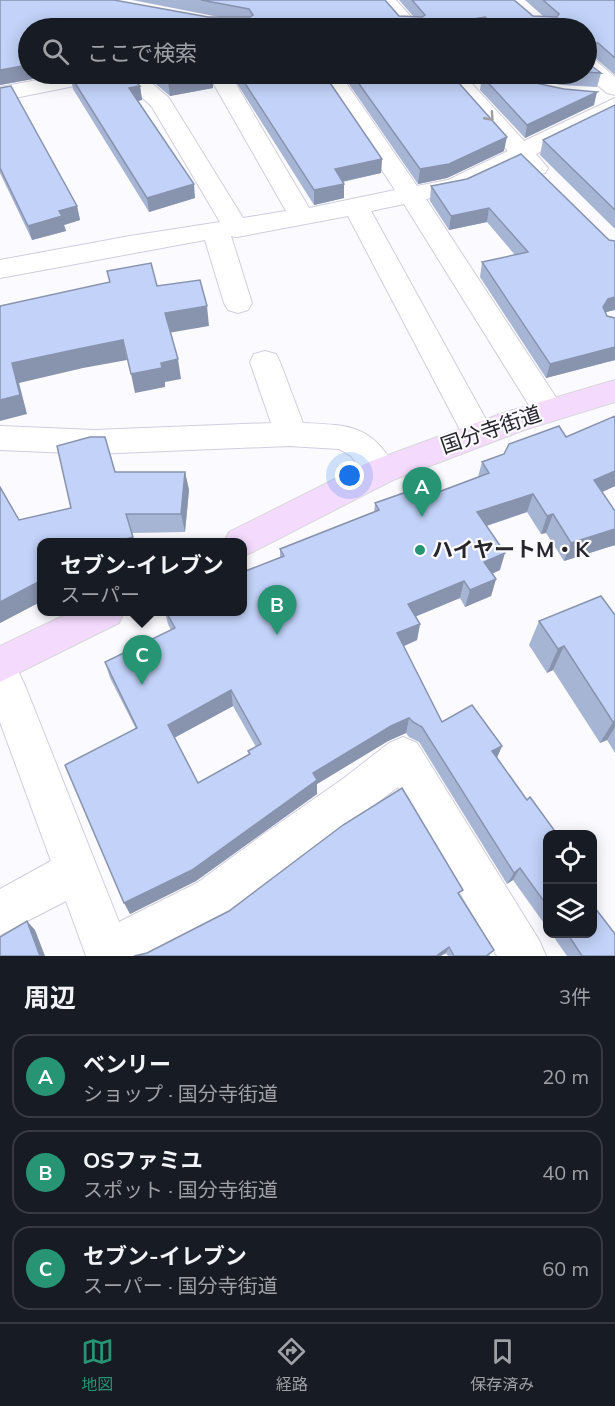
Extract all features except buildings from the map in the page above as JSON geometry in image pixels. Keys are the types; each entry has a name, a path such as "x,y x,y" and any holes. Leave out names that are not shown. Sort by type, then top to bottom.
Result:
{"main road":[{"name":"国分寺街道","path":"247,540 381,471 548,410 615,391"},
{"path":"0,666 98,616"}],"street":[{"path":"385,0 402,18"},
{"path":"597,73 615,88"},
{"path":"0,94 50,84"},
{"path":"140,84 161,103 226,230 238,303"},
{"path":"225,84 302,217"},
{"path":"336,84 411,195 548,410"},
{"path":"460,84 553,186"},
{"path":"589,96 615,98"},
{"path":"0,269 129,244 302,217 455,186 605,113 615,105"},
{"path":"356,207 478,434"},
{"path":"265,362 286,418 289,434"},
{"path":"0,438 94,442 289,434 345,437 362,447 381,471"},
{"path":"0,674 109,955 164,921 213,899 276,851 359,793 403,757 524,956"},
{"path":"0,913 78,871"}],"place":[{"name":"ベンリー","path":"422,517"},
{"name":"ハイヤートM・K","path":"420,550"},
{"name":"OSファミユ","path":"277,635"},
{"name":"セブン-イレブン","path":"142,685"}]}
